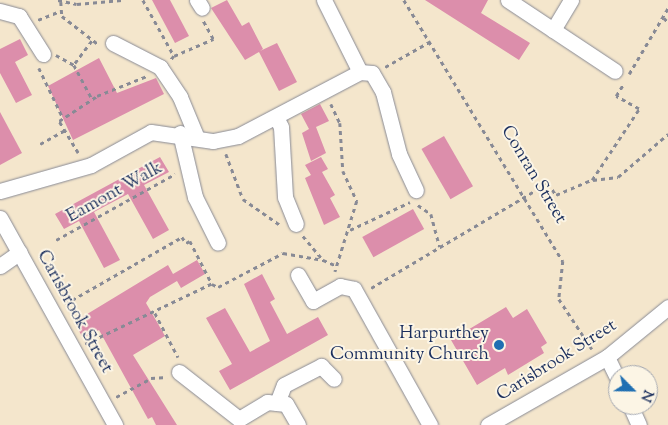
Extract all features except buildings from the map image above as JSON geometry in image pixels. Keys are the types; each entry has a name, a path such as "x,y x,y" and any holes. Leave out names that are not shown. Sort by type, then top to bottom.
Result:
{"street":[{"path":"324,0 369,74 413,196"},
{"path":"508,0 615,71"},
{"path":"553,30 571,0"},
{"path":"0,11 16,13 43,54"},
{"path":"122,44 163,70 197,138"},
{"path":"0,192 86,167 142,135 180,133 197,138 223,140 276,117 324,91 369,74"},
{"path":"276,117 281,127 284,196 297,226"},
{"path":"180,133 195,197 218,243"},
{"name":"Carisbrook Street","path":"0,218 115,425"},
{"path":"0,266 20,252"},
{"path":"298,275 313,301 332,290 348,286 358,295 430,425"},
{"name":"Carisbrook Street","path":"488,425 612,353 668,307"},
{"path":"612,353 615,365"},
{"path":"277,403 284,385 321,366 334,379"},
{"path":"179,372 239,419 267,402 277,403 286,404 298,425"}],"path":[{"path":"58,0 62,2 122,0"},
{"path":"143,0 174,56"},
{"name":"Conran Street","path":"404,0 431,41 563,261 560,299 592,350 610,344 612,353"},
{"path":"60,11 62,2"},
{"path":"86,167 59,121 92,99 163,70 174,56 213,39 201,18 200,4"},
{"path":"592,180 639,110 616,96 664,18 668,8"},
{"path":"25,26 60,11"},
{"path":"60,11 92,41 106,48 122,44"},
{"path":"664,18 668,22"},
{"path":"74,65 92,41"},
{"path":"369,74 431,41"},
{"path":"63,118 38,70 43,54 66,57 74,65 92,99"},
{"path":"324,91 340,123 342,168 357,201 350,230 337,266 332,290"},
{"path":"40,144 64,130"},
{"path":"358,295 548,183 556,195 592,180 618,177 668,134"},
{"path":"223,140 232,177 246,203 274,223 297,226 323,260"},
{"name":"Eamont Walk","path":"56,240 187,167"},
{"path":"350,230 413,196 429,211 440,247"},
{"path":"51,312 182,237 186,243 190,241 212,284"},
{"path":"72,349 155,313 212,284 222,286 283,253 323,260 337,266"},
{"path":"104,404 151,378 161,380 179,372 179,359 155,313"}],"place":[{"name":"Harpurthey Community Church","path":"499,345"}]}
